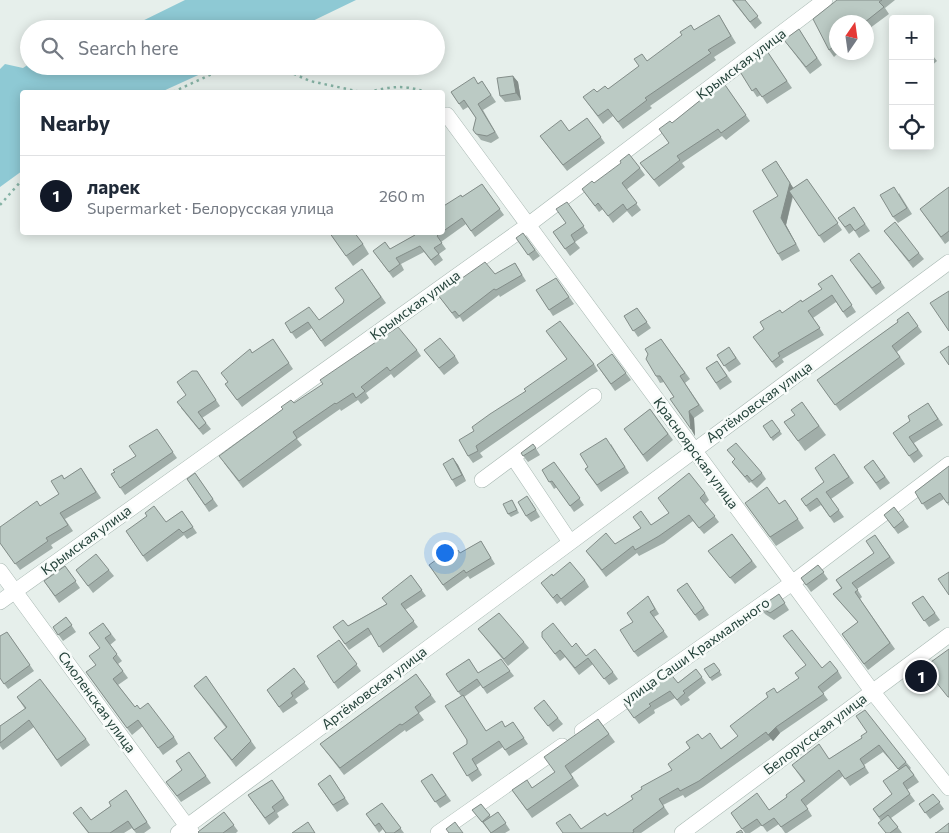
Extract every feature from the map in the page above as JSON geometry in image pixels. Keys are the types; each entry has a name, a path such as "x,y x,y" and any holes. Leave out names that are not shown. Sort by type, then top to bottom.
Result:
{"street":[{"name":"Крымская улица","path":"0,602 528,225 825,0"},
{"name":"Красноярская улица","path":"447,115 872,691 949,788"},
{"name":"Артёмовская улица","path":"186,831 570,542 949,262"},
{"path":"482,480 594,396"},
{"path":"513,456 570,542"},
{"name":"улица Саши Крахмального","path":"438,833 792,583 949,464"},
{"name":"Смоленская улица","path":"0,571 16,590 186,831"},
{"name":"Белорусская улица","path":"682,833 949,635"}],"path":[{"path":"177,90 210,75"},
{"path":"296,75 310,81 352,90"},
{"path":"374,90 398,86 417,90"},
{"path":"0,205 20,182"}],"water":[{"path":"185,0 356,0 315,20 144,20"},
{"path":"5,64 20,67 20,75 198,75 165,90 20,90 20,172 0,187 0,69"}],"building":[{"path":"733,0 745,0 758,16 750,22"},
{"path":"837,0 882,0 879,2 884,7 874,15 829,15 829,50 813,19"},
{"path":"719,15 731,36 708,50 711,53 645,98 647,100 618,122 608,109 598,116 583,97 594,89 597,92 605,86 608,89 639,66 634,59 642,54 647,61 682,35 680,32 691,25 694,30"},
{"path":"799,29 817,58 806,67 784,40"},
{"path":"767,51 787,81 762,97 756,88 752,91 739,70"},
{"path":"513,76 516,93 500,96 497,78"},
{"path":"474,77 478,84 482,81 491,95 478,104 495,132 487,136 476,134 473,130 476,118 464,100 459,104 451,92"},
{"path":"723,82 746,115 721,133 718,129 677,156 680,160 654,180 640,163 669,143 659,129 670,121 672,123"},
{"path":"587,118 601,137 563,165 540,136 561,120 569,131"},
{"path":"629,154 640,168 622,183 637,203 627,210 623,204 608,216 598,203 595,206 582,189 592,181 594,183 621,163 620,161"},
{"path":"776,161 790,183 781,218 796,244 778,254 753,211 778,196 762,170"},
{"path":"807,179 838,223 819,236 789,191"},
{"path":"482,184 500,209 471,231 462,218 445,230 445,205 461,195 462,197"},
{"path":"894,187 907,208 893,217 880,195"},
{"path":"949,187 949,231 941,237 920,209"},
{"path":"567,202 584,226 571,235 575,242 565,249 553,232 566,223 556,209"},
{"path":"854,207 865,224 855,231 850,224 845,227 838,218"},
{"path":"895,222 919,253 909,261 884,231"},
{"path":"523,233 535,250 528,255 516,238"},
{"path":"331,235 356,235 363,244 346,256"},
{"path":"415,235 438,235 442,243 434,248 439,254 431,260 420,246 396,258 400,264 389,272 373,251 385,242 390,249"},
{"path":"859,253 881,282 872,288 850,260"},
{"path":"485,262 495,274 515,263 522,275 496,290 494,289 459,316 455,311 452,313 438,295"},
{"path":"362,269 381,297 321,341 308,322 291,333 285,323 309,307 319,320 343,303 344,300 335,288"},
{"path":"832,275 852,305 843,312 832,295 808,311 820,328 778,353 780,356 772,362 753,337 764,329 760,322 780,310 782,313 822,289 818,284"},
{"path":"556,278 569,297 549,310 536,290"},
{"path":"949,291 949,331 930,303"},
{"path":"637,308 647,322 633,331 624,316"},
{"path":"908,312 918,326 892,346 900,357 835,405 817,380 898,322 897,320"},
{"path":"560,321 594,364 476,446 478,451 468,456 459,440 474,431 472,427 526,391 524,389 567,359 546,331"},
{"path":"398,327 417,350 390,371 387,367 361,387 365,391 356,398 353,393 293,432 297,438 239,481 219,456 283,409 281,407 291,400 294,403 323,384 320,380"},
{"path":"440,338 455,356 439,368 424,350"},
{"path":"273,339 289,363 237,400 225,384 228,382 221,373 250,349 252,353"},
{"path":"661,339 685,373 680,376 699,405 689,411 691,429 670,399 674,397 660,376 656,376 646,359 648,354 645,349"},
{"path":"949,346 949,365 940,352"},
{"path":"729,347 736,358 724,366 717,355"},
{"path":"612,354 626,373 611,384 597,365"},
{"path":"717,361 727,376 716,383 706,368"},
{"path":"192,371 197,371 216,400 198,412 206,423 199,429 177,402 186,395 177,382"},
{"path":"802,402 819,426 798,441 784,422 795,415 791,410"},
{"path":"928,403 938,419 909,437 918,450 909,456 893,433 910,421 908,416"},
{"path":"650,409 668,434 643,455 624,429"},
{"path":"772,420 780,431 771,438 763,426"},
{"path":"157,429 173,452 120,488 111,474 115,472 113,470 136,456 129,446"},
{"path":"606,438 625,467 597,485 585,469 588,467 580,454"},
{"path":"736,443 762,473 752,481 747,475 745,477 732,462 735,459 727,450"},
{"path":"533,444 536,448 523,456 521,453"},
{"path":"834,454 849,477 826,492 839,510 830,517 817,498 806,506 801,499 824,482 815,468"},
{"path":"453,458 462,475 452,480 443,464"},
{"path":"873,460 885,477 876,483 864,467"},
{"path":"554,462 580,498 570,506 552,481 549,482 542,470"},
{"path":"949,466 949,502 947,503 940,493 922,504 915,492"},
{"path":"81,468 96,492 60,513 68,525 46,538 48,541 15,564 0,543 0,527 37,501 40,506 59,494 51,481 62,475 64,479"},
{"path":"195,473 213,499 205,505 187,479"},
{"path":"689,473 705,493 700,498 715,516 699,528 689,515 635,550 633,546 602,570 586,551 606,533 615,544 641,528 633,517 641,511 651,525 669,513 658,498"},
{"path":"767,487 779,504 785,500 798,519 770,537 745,503"},
{"path":"527,496 536,510 526,516 518,502"},
{"path":"512,500 517,510 508,514 503,504"},
{"path":"154,506 166,522 182,511 193,527 183,533 179,529 143,556 126,531 147,516 145,513"},
{"path":"894,507 904,520 894,528 884,515"},
{"path":"732,534 752,561 730,578 708,551"},
{"path":"875,535 890,557 852,583 858,590 855,592 890,643 864,664 842,634 858,622 833,594 842,588 836,580 874,553 866,541"},
{"path":"481,541 491,558 466,573 464,570 443,585 429,565 447,552 450,556 458,550 460,553"},
{"path":"96,554 109,570 88,586 76,570"},
{"path":"570,562 585,580 561,599 557,594 553,598 541,583"},
{"path":"818,565 824,572 806,585 801,578"},
{"path":"65,566 76,581 55,596 44,581"},
{"path":"949,572 949,595 938,579"},
{"path":"411,575 422,590 401,604 414,621 379,647 368,628 345,644 333,627 343,620 348,626 387,604 382,598"},
{"path":"687,583 704,608 695,615 677,590"},
{"path":"779,594 785,603 770,613 760,607"},
{"path":"648,596 655,609 650,612 664,631 634,652 620,630 633,622 627,613"},
{"path":"923,596 935,613 924,621 912,603"},
{"path":"499,613 524,642 504,659 478,629"},
{"path":"66,617 72,625 58,635 53,627"},
{"path":"103,623 111,634 105,638 117,654 113,658 123,671 113,679 135,707 137,705 140,709 148,703 174,737 158,748 138,720 127,728 86,672 96,665 89,656 100,648 89,633"},
{"path":"553,623 572,647 576,643 586,656 595,649 613,672 604,679 588,658 575,668 560,650 555,654 542,637 542,632"},
{"path":"792,630 822,668 830,661 838,671 818,687 824,694 776,727 768,735 766,732 699,781 680,791 678,788 659,799 664,807 633,830 634,832 563,833 556,823 570,814 581,829 605,813 607,816 633,799 631,796 642,789 641,787 672,770 668,764 690,748 686,742 698,734 702,739 710,733 721,749 738,736 730,726 768,697 766,693 774,688 777,693 799,678 795,673 806,665 783,636"},
{"path":"7,632 30,665 4,684 0,678 0,636"},
{"path":"339,640 357,664 334,683 317,656"},
{"path":"949,649 949,697 948,697 924,667"},
{"path":"469,659 478,673 501,659 510,671 483,688 477,679 458,692 446,674"},
{"path":"714,663 720,671 710,678 704,669"},
{"path":"294,668 305,682 291,693 293,696 279,707 267,690"},
{"path":"696,669 702,677 683,691 685,693 677,700 670,691 649,704 651,706 634,718 624,704 669,672 678,683"},
{"path":"416,674 431,695 415,707 419,713 402,725 400,724 340,768 320,744"},
{"path":"206,676 251,741 232,760 214,738 227,727 194,686"},
{"path":"40,679 86,739 57,760 29,720 0,743 0,726 26,708 17,697"},
{"path":"463,695 486,731 502,721 505,727 513,722 524,738 505,750 499,741 472,759 478,769 467,776 453,753 467,744 467,740 445,706"},
{"path":"544,700 558,718 548,726 534,708"},
{"path":"865,710 906,762 898,769 879,745 860,759 865,767 845,779 839,770 801,800 808,809 781,827 774,818 762,826 757,819 742,829 731,813 757,793 769,810 787,797 786,795 805,781 792,765 819,744 829,759 862,738 861,736 867,732 856,716"},
{"path":"598,719 609,734 565,766 573,778 527,810 512,790 527,780 532,788 555,772 544,757"},
{"path":"189,752 206,776 177,796 166,782 182,770 176,761"},
{"path":"906,765 914,775 903,783 910,794 879,817 873,809 892,794 883,781"},
{"path":"432,774 446,795 435,802 421,781"},
{"path":"330,775 345,798 333,805 318,784"},
{"path":"272,780 284,798 272,807 275,811 265,818 248,795"},
{"path":"126,790 147,822 134,830 128,821 110,833 89,833 73,813 81,807 91,820 111,806 109,802"},
{"path":"933,794 940,802 925,813 919,804"},
{"path":"382,803 401,828 394,833 386,833 379,823 375,826 366,814"},
{"path":"481,804 490,815 482,822 472,810"},
{"path":"224,812 234,825 223,833 198,832"},
{"path":"498,812 506,823 491,833 483,822"},
{"path":"888,815 898,827 890,833 886,833 878,823"},
{"path":"308,822 315,833 292,833"},
{"path":"455,822 463,833 449,833 446,829"},
{"path":"949,823 949,833 936,833"}],"place":[{"name":"ларек","path":"921,676"}]}
